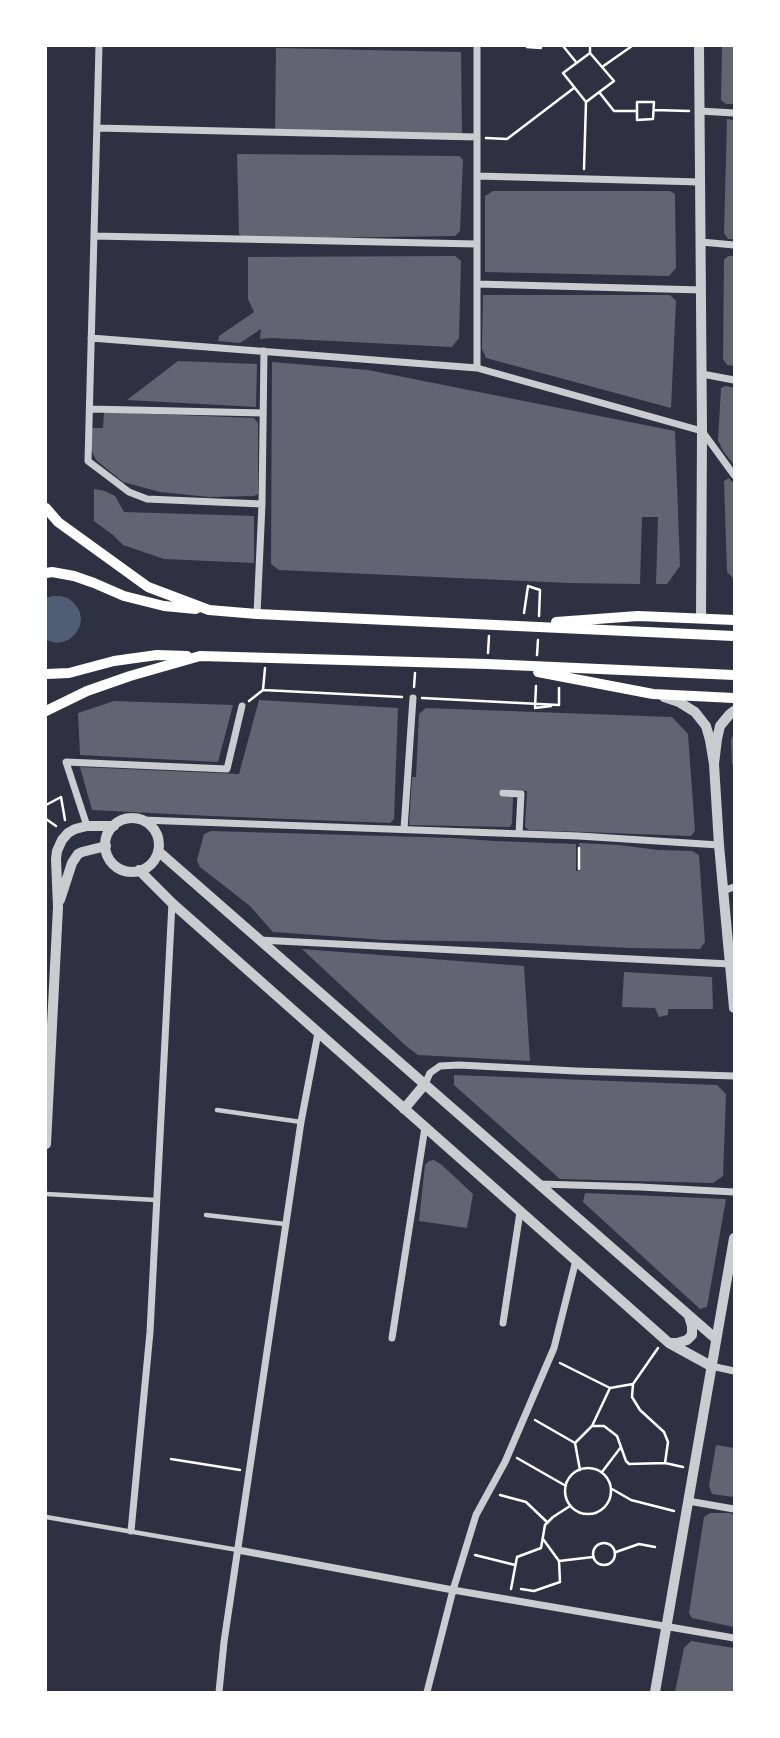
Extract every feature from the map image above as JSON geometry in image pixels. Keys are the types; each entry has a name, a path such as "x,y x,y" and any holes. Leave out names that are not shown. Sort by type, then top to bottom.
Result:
{"main road":[{"path":"46,508 58,522 148,587 209,610"},
{"path":"46,573 74,576 124,596 164,606 257,614 734,636"},
{"path":"507,626 638,616 734,620"},
{"path":"46,674 69,673 114,661 157,655 487,664 734,676"},
{"path":"46,711 87,691 200,656"},
{"path":"500,665 653,694 734,698"}],"street":[{"path":"99,46 88,461 128,492 147,499 262,504"},
{"path":"477,46 477,368"},
{"path":"699,46 702,290 701,618"},
{"path":"701,111 734,113"},
{"path":"97,128 477,137"},
{"path":"477,176 701,182"},
{"path":"94,236 477,244"},
{"path":"701,242 734,245"},
{"path":"477,284 702,290"},
{"path":"92,338 477,368 702,431 734,475"},
{"path":"257,614 264,351"},
{"path":"702,374 734,380"},
{"path":"90,409 263,413"},
{"path":"653,694 679,702 695,712 706,726 710,740 734,1009"},
{"path":"404,829 413,698"},
{"path":"87,826 66,762 227,769 242,706"},
{"path":"714,764 720,726 734,711"},
{"path":"503,793 521,794 519,834"},
{"path":"142,820 149,824 159,839 157,856 139,870 127,871 112,862 107,854 107,837 114,826 124,819 133,818 579,836 719,845"},
{"path":"46,1144 58,907 57,851 62,840 75,829 114,826"},
{"path":"58,907 74,859 82,852 106,846"},
{"path":"158,851 716,1339"},
{"path":"139,870 318,1034 667,1340 711,1366 734,1371"},
{"path":"723,891 734,887"},
{"path":"131,1531 150,1332 172,903"},
{"path":"259,940 730,964"},
{"path":"219,1692 301,1122 318,1034"},
{"path":"404,1109 425,1084 430,1073 440,1066 734,1076"},
{"path":"392,1338 425,1128"},
{"path":"539,1184 640,1186 734,1192"},
{"path":"503,1323 520,1212"},
{"path":"655,1692 734,1241"},
{"path":"427,1692 453,1590 476,1515 509,1453 554,1348 576,1260"},
{"path":"667,1340 677,1343 692,1335 689,1315"},
{"path":"688,1501 734,1509"},
{"path":"238,1550 734,1638"}],"lane":[{"path":"217,1110 301,1122"},
{"path":"46,1194 157,1200"},
{"path":"206,1215 287,1224"},
{"path":"46,1517 238,1550"}],"path":[{"path":"527,46 541,46"},
{"path":"563,46 577,62"},
{"path":"586,102 614,81 590,53 590,46"},
{"path":"602,67 632,46"},
{"path":"584,179 586,102 563,74 590,53"},
{"path":"477,137 508,139 574,88"},
{"path":"599,92 614,111 637,111"},
{"path":"637,102 654,102 653,110 653,119 637,120 637,102"},
{"path":"653,110 701,111"},
{"path":"522,625 528,586 540,590 539,616"},
{"path":"487,664 489,625"},
{"path":"537,656 538,629"},
{"path":"242,706 263,690 266,658"},
{"path":"413,698 415,662"},
{"path":"536,682 535,708 559,705"},
{"path":"46,805 61,797 68,833"},
{"path":"579,836 579,869"},
{"path":"665,1463 668,1442 664,1432 639,1410 632,1397 633,1384 667,1340"},
{"path":"550,1357 610,1388 633,1384"},
{"path":"575,1443 592,1426 610,1388"},
{"path":"525,1415 575,1443"},
{"path":"592,1426 604,1426 617,1436 629,1464 665,1463 693,1470"},
{"path":"575,1443 580,1470"},
{"path":"602,1472 621,1447"},
{"path":"509,1453 566,1486"},
{"path":"171,1459 250,1471"},
{"path":"591,1468 602,1472 612,1489 610,1501 602,1510 591,1514 579,1513 570,1506 566,1496 566,1486 571,1476 580,1470 591,1468"},
{"path":"612,1489 632,1500 686,1514"},
{"path":"489,1491 526,1502 547,1522"},
{"path":"509,1599 517,1557 541,1548 547,1522 570,1506"},
{"path":"511,1588 534,1591 560,1581 559,1561 543,1539"},
{"path":"606,1542 612,1545 616,1552 615,1559 610,1564 603,1565 593,1557 593,1549 606,1542"},
{"path":"616,1552 639,1544 655,1547"},
{"path":"464,1552 515,1565"},
{"path":"559,1561 593,1557"}],"water":[{"path":"46,598 68,598 79,610 81,618 76,633 63,642 46,640"}],"building":[{"path":"722,46 734,46 734,104 726,104 721,100"},
{"path":"276,48 461,52 462,133 275,132"},
{"path":"727,119 734,120 734,239 728,239 724,233"},
{"path":"237,154 459,156 463,160 460,231 455,236 244,239 239,234"},
{"path":"493,191 670,191 675,194 676,268 669,276 485,272 485,196"},
{"path":"455,256 461,261 459,338 452,347 260,339 261,329 240,343 218,341 219,336 254,312 248,299 248,257"},
{"path":"728,256 734,256 734,366 727,365 723,359 724,260"},
{"path":"483,295 670,295 676,301 671,408 486,358 482,349"},
{"path":"178,361 257,364 256,407 127,400"},
{"path":"272,362 368,370 675,431 680,566 667,584 656,584 658,517 642,517 640,584 279,570 271,564"},
{"path":"721,388 734,388 734,465 718,440"},
{"path":"104,412 254,418 258,423 258,494 209,497 160,492 123,482 96,460 89,445 91,428 103,428"},
{"path":"729,478 734,484 734,579 727,572 724,481"},
{"path":"94,489 115,496 124,512 254,516 254,563 164,559 123,545 94,521"},
{"path":"259,700 398,708 394,819 390,823 92,810 80,767 239,774"},
{"path":"114,701 233,705 218,762 80,755 78,713"},
{"path":"426,708 672,717 688,734 695,831 691,836 529,830 525,827 527,791 502,789 502,796 513,797 510,827 409,825 412,777 416,777 419,714"},
{"path":"734,733 734,764 732,764 731,740"},
{"path":"211,831 576,844 576,871 580,871 579,843 692,851 699,855 705,942 700,949 630,948 385,940 273,932 250,906 200,867 197,860 204,834"},
{"path":"302,949 524,966 530,1061 418,1055"},
{"path":"624,972 712,977 713,1009 668,1009 668,1015 659,1017 655,1008 622,1007"},
{"path":"454,1075 717,1085 726,1094 723,1176 713,1183 560,1179 454,1085"},
{"path":"434,1160 473,1194 467,1228 419,1221 425,1165"},
{"path":"585,1193 726,1199 707,1307 700,1309 583,1202"},
{"path":"716,1445 734,1448 734,1497 712,1494 709,1486"},
{"path":"710,1513 731,1513 734,1517 734,1627 692,1618 689,1613 704,1517"},
{"path":"691,1641 734,1648 734,1692 675,1692 684,1648"}]}
